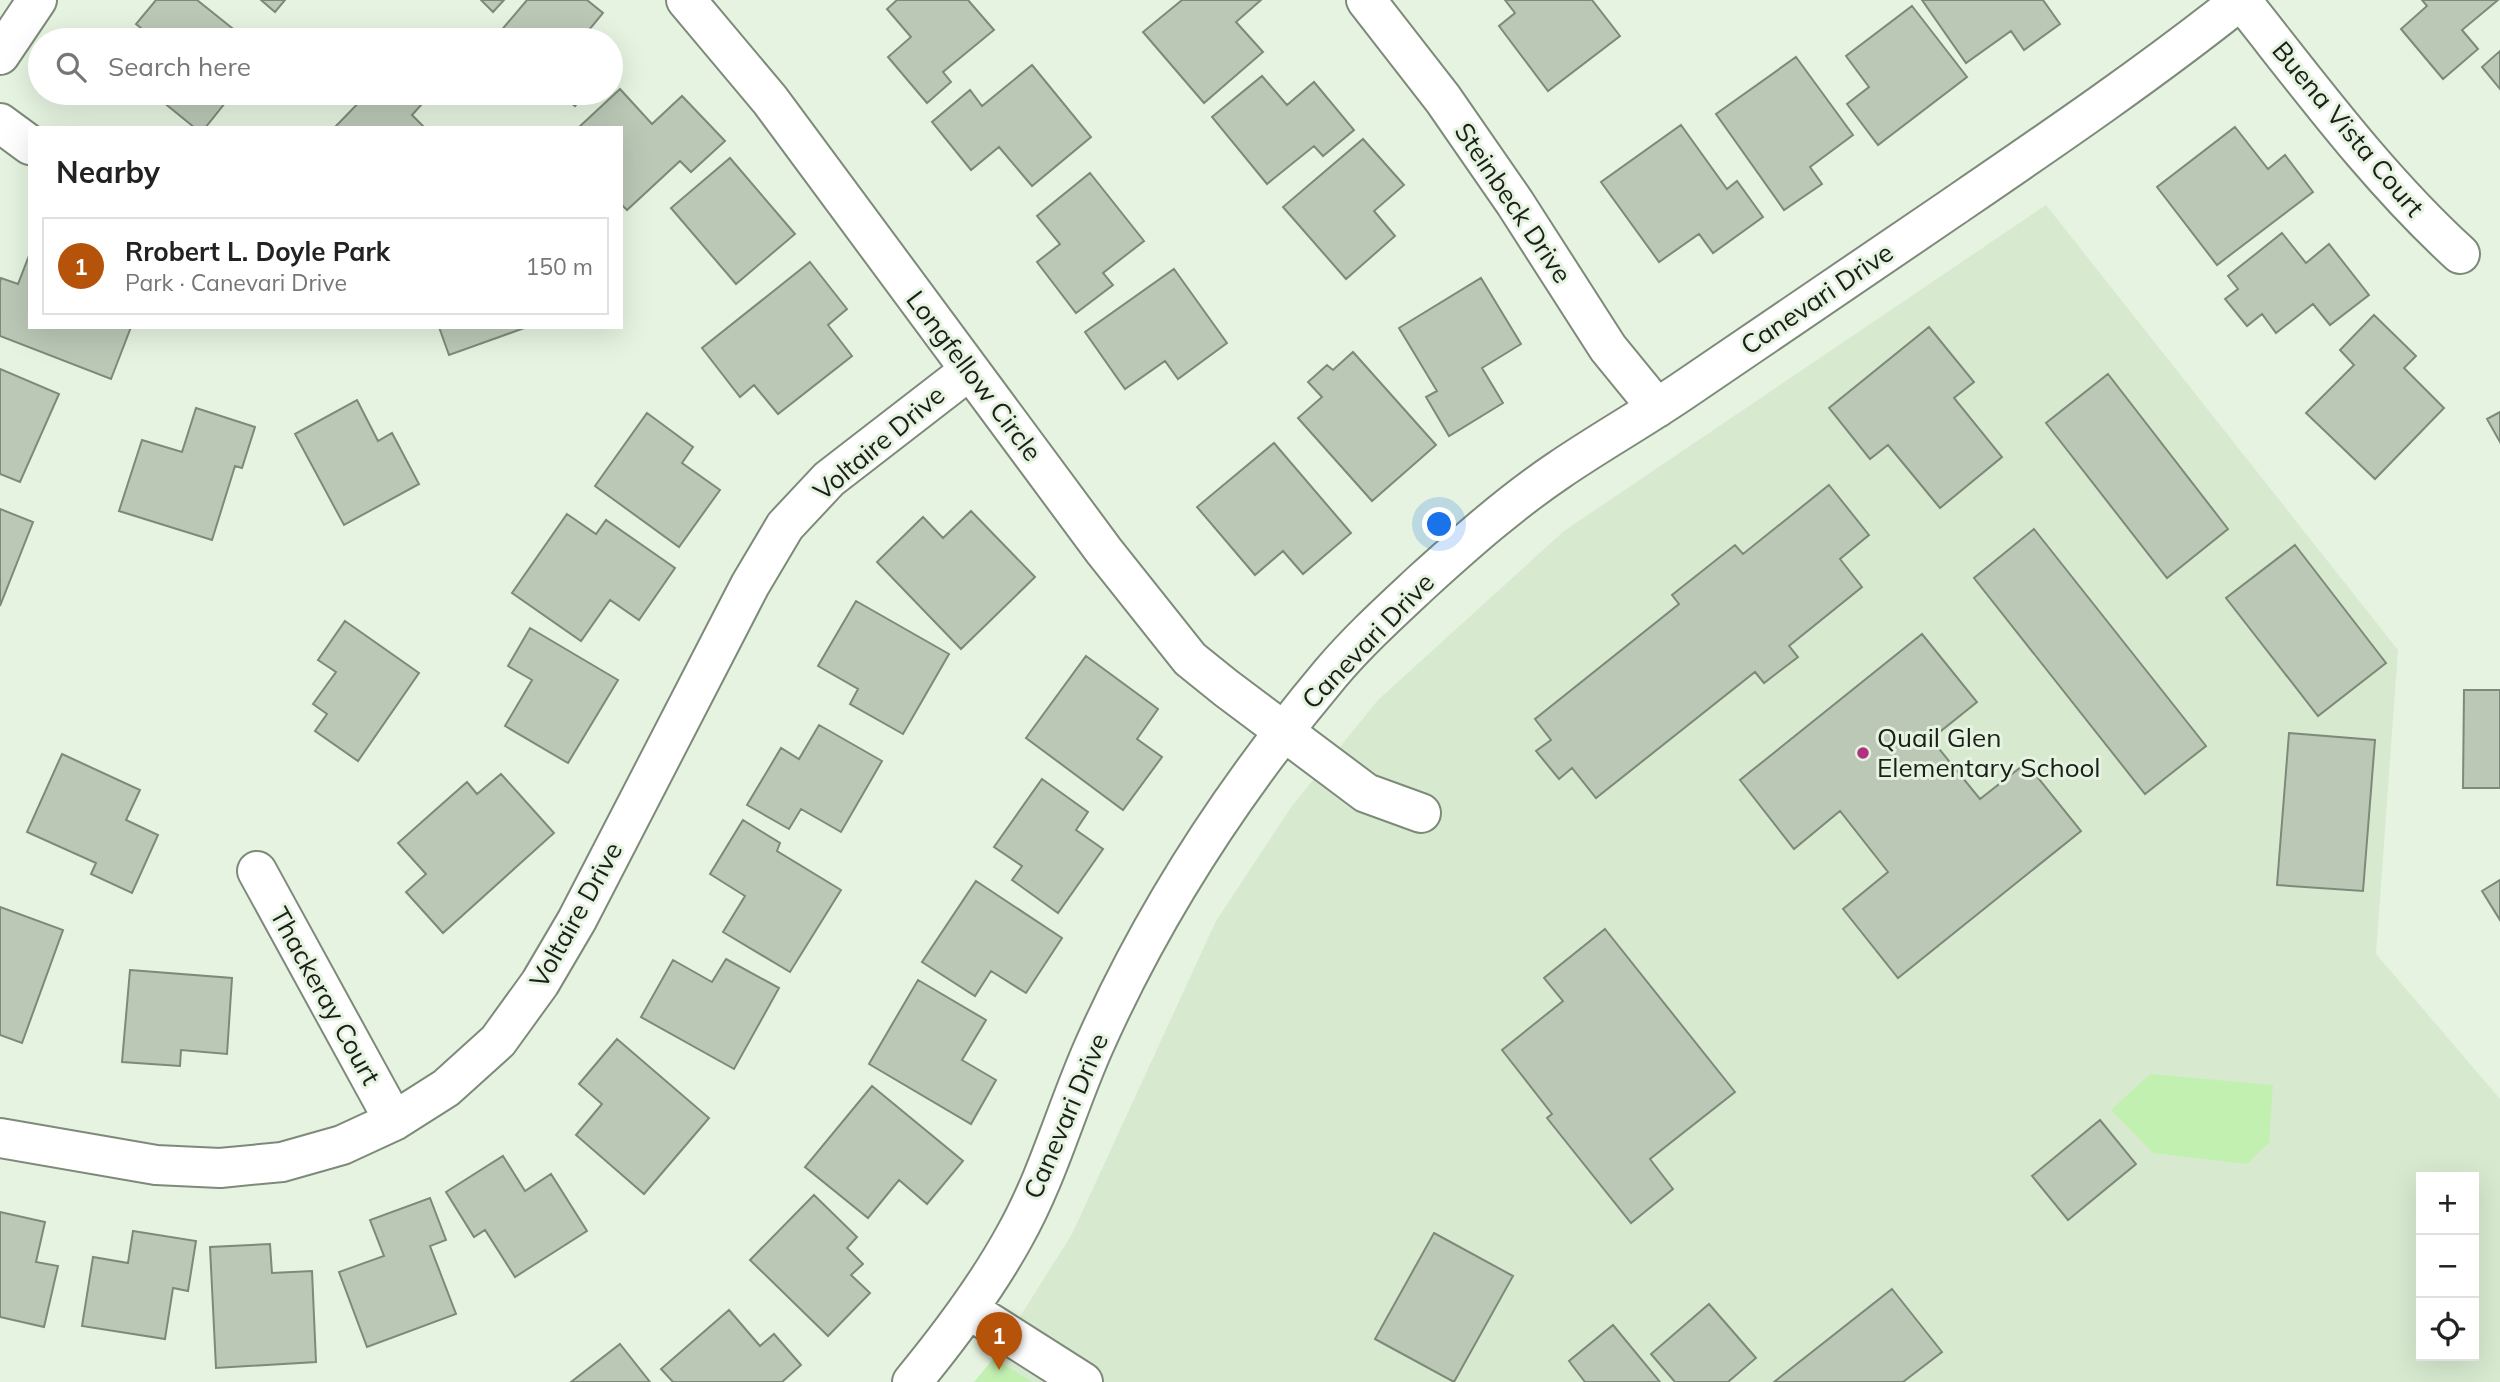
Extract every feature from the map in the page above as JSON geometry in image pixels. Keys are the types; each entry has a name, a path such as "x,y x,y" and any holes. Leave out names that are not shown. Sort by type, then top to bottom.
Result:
{"street":[{"path":"0,55 37,0"},
{"name":"Longfellow Circle","path":"686,0 770,100 1104,551 1191,659 1366,793 1421,813"},
{"name":"Steinbeck Drive","path":"1366,0 1443,99 1516,203 1608,348 1657,408"},
{"name":"Canevari Drive","path":"912,1382 968,1309 1015,1236 1049,1160 1094,1046 1135,962 1190,867 1249,776 1334,669 1388,614 1444,563 1495,518 1558,471 1657,408 2100,107 2241,0"},
{"name":"Buena Vista Court","path":"2241,0 2360,151 2460,254"},
{"path":"0,123 28,144"},
{"name":"Voltaire Drive","path":"0,1138 156,1165 220,1168 282,1162 342,1145 394,1121 446,1088 498,1041 540,983 577,920 750,585 785,526 830,479 970,369"},
{"name":"Thackeray Court","path":"257,871 394,1121"},
{"path":"968,1309 1083,1382"}],"shaded area":[{"name":"Quail Glen Elementary School","path":"2046,205 2398,650 2376,954 2500,1099 2500,1382 1033,1382 994,1358 1072,1234 1216,921 1292,806 1378,700 1564,531"}],"green space":[{"path":"2150,1074 2273,1085 2269,1143 2247,1164 2153,1153 2111,1110"},
{"path":"994,1358 1033,1382 974,1382"}],"building":[{"path":"156,0 197,0 232,28 141,28 136,24"},
{"path":"261,0 285,0 275,12"},
{"path":"481,0 504,0 493,12"},
{"path":"527,0 587,0 603,13 591,28 503,28"},
{"path":"897,0 968,0 994,30 943,72 951,82 927,103 888,57 911,37 887,9"},
{"path":"1182,0 1261,0 1236,22 1263,52 1204,103 1143,32"},
{"path":"1505,0 1592,0 1620,36 1548,91 1499,26 1515,13"},
{"path":"1922,0 2043,0 2060,24 2024,50 2011,31 1966,63"},
{"path":"2422,0 2498,0 2462,30 2478,49 2443,79 2401,29 2427,6"},
{"path":"1912,6 1967,77 1878,145 1847,104 1869,87 1846,56"},
{"path":"2500,51 2500,89 2482,67"},
{"path":"1796,57 1853,135 1810,167 1822,184 1784,210 1716,114"},
{"path":"1032,65 1091,137 1032,186 999,147 971,170 932,122 970,90 982,106"},
{"path":"1262,76 1287,105 1314,82 1354,130 1323,156 1314,146 1267,184 1212,117"},
{"path":"623,92 652,124 682,96 725,141 691,172 680,161 627,210 623,206 623,126 580,126 603,105 623,105"},
{"path":"167,105 223,105 207,126 193,126"},
{"path":"356,105 421,105 412,115 423,126 336,126"},
{"path":"1681,125 1727,189 1737,181 1763,217 1713,253 1699,234 1659,262 1601,182"},
{"path":"2235,127 2268,169 2285,155 2313,192 2217,265 2157,187"},
{"path":"1363,139 1404,185 1374,211 1395,236 1346,279 1283,207"},
{"path":"730,158 795,234 736,284 671,208"},
{"path":"1090,173 1144,241 1103,273 1113,285 1076,313 1037,262 1060,244 1037,216"},
{"path":"2282,233 2306,263 2329,244 2369,295 2330,325 2313,304 2276,333 2262,314 2247,326 2225,299 2238,289 2228,276"},
{"path":"28,258 28,329 130,329 111,379 0,336 1,278 18,284"},
{"path":"810,262 847,309 828,325 852,356 778,414 754,385 740,397 702,348"},
{"path":"1174,269 1227,343 1178,379 1165,361 1125,389 1085,332"},
{"path":"1481,278 1521,344 1482,368 1503,403 1449,436 1426,397 1437,391 1399,328"},
{"path":"2374,315 2416,356 2404,368 2444,408 2375,479 2306,413 2354,365 2340,350"},
{"path":"1929,327 1974,382 1954,398 2002,457 1940,508 1888,445 1870,459 1829,408"},
{"path":"440,329 521,329 449,355"},
{"path":"1353,352 1436,445 1372,501 1298,418 1322,397 1308,382 1327,365 1333,370"},
{"path":"0,369 59,394 20,482 0,474"},
{"path":"2108,374 2228,529 2167,578 2046,423"},
{"path":"357,400 378,441 392,433 419,484 344,525 295,434"},
{"path":"196,408 255,427 242,468 235,466 212,540 119,511 142,440 182,452"},
{"path":"2500,412 2500,442 2487,419"},
{"path":"647,413 693,447 682,463 720,490 679,547 595,486"},
{"path":"1274,443 1351,533 1303,574 1283,551 1255,575 1197,507"},
{"path":"1829,485 1869,535 1840,559 1862,587 1789,646 1798,657 1764,683 1755,672 1596,798 1572,768 1559,779 1536,751 1551,740 1535,719 1679,604 1672,595 1735,545 1743,554"},
{"path":"0,509 33,522 0,606"},
{"path":"971,511 1035,577 961,649 877,562 923,517 943,538"},
{"path":"567,514 596,534 606,520 675,568 639,620 610,600 581,641 512,593"},
{"path":"2034,529 2206,746 2145,794 1974,578"},
{"path":"2295,545 2386,663 2318,716 2226,598"},
{"path":"856,601 949,654 903,734 850,704 858,689 818,666"},
{"path":"345,621 419,673 358,761 315,731 327,714 313,704 336,672 318,660"},
{"path":"530,628 618,680 568,763 505,726 532,680 508,666"},
{"path":"1922,634 1977,702 1931,739 1980,799 2026,763 2081,831 1898,978 1843,909 1888,872 1840,811 1794,849 1740,780"},
{"path":"1086,656 1158,709 1137,739 1162,757 1123,810 1026,738"},
{"path":"2464,690 2500,690 2500,788 2463,788"},
{"path":"819,725 882,761 841,832 801,809 789,829 747,805 781,748 799,759"},
{"path":"2289,733 2375,740 2363,891 2277,885"},
{"path":"62,754 140,790 126,820 158,835 132,893 91,874 96,863 27,832"},
{"path":"501,774 554,833 443,933 406,892 426,874 398,843 467,782 477,794"},
{"path":"1042,779 1088,812 1076,830 1103,849 1058,913 1012,880 1022,866 994,847"},
{"path":"743,820 780,843 777,851 841,890 790,972 723,932 745,896 710,874"},
{"path":"2500,880 2500,920 2482,891"},
{"path":"976,881 1062,938 1026,993 991,971 975,996 922,962"},
{"path":"0,907 63,930 22,1043 0,1035"},
{"path":"1605,929 1735,1092 1650,1159 1673,1189 1631,1223 1547,1118 1552,1114 1502,1050 1563,1001 1544,978"},
{"path":"726,959 779,988 734,1069 641,1017 673,960 712,982"},
{"path":"130,970 232,978 227,1054 181,1050 180,1066 122,1062"},
{"path":"918,980 986,1020 962,1060 996,1080 971,1124 869,1064"},
{"path":"617,1039 709,1118 644,1194 576,1135 602,1104 579,1084"},
{"path":"872,1086 963,1161 927,1204 899,1180 868,1218 805,1167"},
{"path":"2100,1120 2136,1164 2068,1220 2032,1176"},
{"path":"503,1156 525,1191 551,1174 587,1231 515,1277 485,1230 474,1237 446,1192"},
{"path":"814,1195 857,1237 847,1248 863,1264 851,1275 870,1293 828,1336 750,1260"},
{"path":"430,1198 446,1240 430,1246 456,1314 367,1347 339,1272 384,1256 370,1220"},
{"path":"0,1212 45,1222 36,1262 58,1266 44,1327 0,1317"},
{"path":"133,1231 196,1241 188,1291 173,1288 165,1339 82,1326 93,1257 128,1263"},
{"path":"1434,1233 1513,1276 1454,1382 1375,1339"},
{"path":"270,1244 272,1273 312,1271 316,1362 216,1368 210,1247"},
{"path":"1892,1289 1942,1352 1903,1382 1774,1382"},
{"path":"1709,1304 1756,1358 1728,1382 1675,1382 1651,1354"},
{"path":"729,1310 760,1346 774,1334 801,1365 782,1382 673,1382 661,1369"},
{"path":"1613,1325 1660,1382 1585,1382 1569,1361"},
{"path":"620,1344 650,1382 571,1382"}],"place":[{"name":"Quail Glen Elementary School","path":"1863,753"},
{"name":"Rrobert L. Doyle Park","path":"999,1370"}]}
